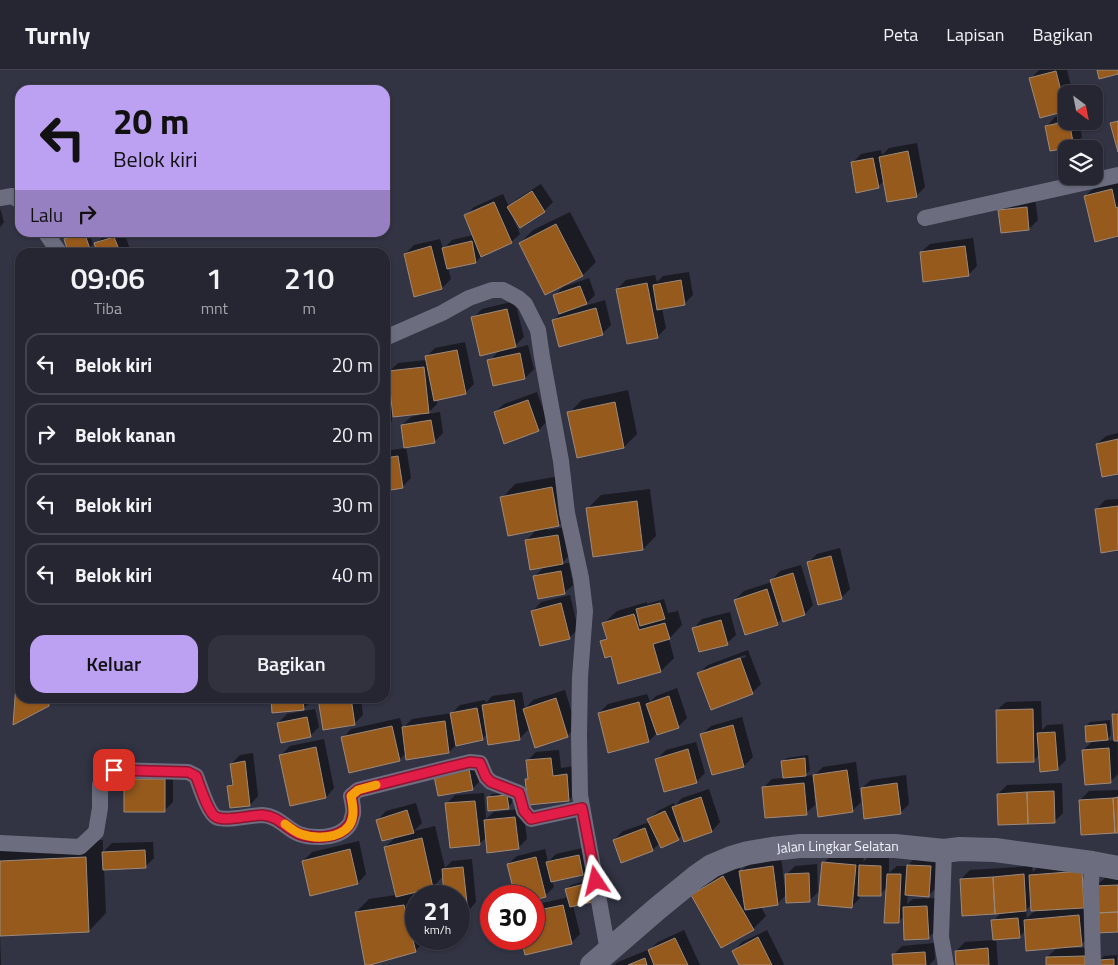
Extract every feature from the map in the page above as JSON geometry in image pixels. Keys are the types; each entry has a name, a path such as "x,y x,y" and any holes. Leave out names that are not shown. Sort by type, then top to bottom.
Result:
{"street":[{"path":"925,218 1118,175"},
{"path":"0,198 12,196 15,198"},
{"path":"48,237 56,248"},
{"path":"390,336 442,313 468,298 492,290 502,290 525,304 538,330 561,461 567,513 581,578 585,611 581,661 580,795 600,958"},
{"path":"0,843 80,846 96,832 100,808 100,785 104,776 114,770 188,772 196,776 214,816 221,819 261,815 274,818 292,830 311,837 337,834 349,826 354,812 351,796 358,790 470,762 480,763 486,777 491,782 519,793 524,811 531,819 582,808"},
{"name":"Jalan Lingkar Selatan","path":"600,958 696,877 712,866 748,852 800,846 895,846 944,852 960,849 995,850 1118,868"},
{"path":"944,852 941,937 946,965"},
{"path":"1092,863 1093,965"}],"building":[{"path":"1097,70 1118,70 1118,74 1099,79"},
{"path":"1056,71 1060,85 1058,113 1040,118 1029,78"},
{"path":"1118,121 1118,152 1110,123"},
{"path":"1058,123 1058,130 1071,130 1073,140 1058,140 1058,150 1050,151 1045,126"},
{"path":"908,151 917,197 887,202 879,157"},
{"path":"873,158 879,188 856,193 851,162"},
{"path":"1112,189 1116,208 1118,207 1118,236 1095,242 1084,196"},
{"path":"532,191 545,212 520,228 507,207"},
{"path":"494,202 512,243 481,257 464,215"},
{"path":"1027,207 1029,230 1001,233 998,210"},
{"path":"556,224 583,276 545,295 519,243"},
{"path":"86,237 90,248 67,248 64,239"},
{"path":"114,237 118,248 96,248 94,243"},
{"path":"472,241 476,263 447,269 442,248"},
{"path":"431,246 442,289 414,297 404,254"},
{"path":"965,246 969,276 923,282 920,252"},
{"path":"681,280 685,305 657,310 653,285"},
{"path":"647,283 658,338 627,344 616,289"},
{"path":"580,286 587,304 559,314 553,295"},
{"path":"596,308 603,335 559,347 552,320"},
{"path":"507,309 516,347 480,356 471,317"},
{"path":"457,350 466,394 434,401 425,356"},
{"path":"520,353 525,379 493,386 487,360"},
{"path":"424,367 429,413 393,417 390,371"},
{"path":"528,400 539,431 504,444 494,412"},
{"path":"615,402 624,448 577,458 567,412"},
{"path":"431,420 435,443 404,448 401,425"},
{"path":"1118,439 1118,474 1102,477 1096,444"},
{"path":"398,456 403,488 390,490 390,457"},
{"path":"552,487 559,526 508,536 500,497"},
{"path":"637,501 643,550 593,557 586,508"},
{"path":"1118,506 1118,550 1101,553 1095,509"},
{"path":"558,535 563,564 530,570 525,540"},
{"path":"831,556 842,599 818,605 807,562"},
{"path":"561,571 565,594 538,599 533,576"},
{"path":"793,573 805,615 783,622 770,580"},
{"path":"767,589 778,625 745,635 734,600"},
{"path":"561,603 570,639 540,646 531,611"},
{"path":"660,603 665,619 640,626 636,609"},
{"path":"634,614 639,630 665,623 670,639 653,644 661,672 618,684 611,656 605,658 600,641 607,639 602,623"},
{"path":"721,620 728,645 699,652 692,628"},
{"path":"740,658 753,694 711,710 697,673"},
{"path":"669,696 679,728 657,735 646,704"},
{"path":"15,698 15,703 49,703 49,706 13,725"},
{"path":"556,698 568,737 535,748 523,709"},
{"path":"514,700 520,740 488,745 482,705"},
{"path":"639,702 649,742 608,753 598,713"},
{"path":"271,703 303,703 304,710 272,713"},
{"path":"319,703 352,703 355,725 323,730"},
{"path":"477,708 483,740 456,746 450,713"},
{"path":"1033,709 1034,762 997,763 996,710"},
{"path":"1112,714 1118,714 1118,741 1114,741"},
{"path":"307,717 311,737 281,743 277,723"},
{"path":"445,721 449,753 406,760 402,727"},
{"path":"1106,724 1108,740 1086,742 1085,726"},
{"path":"733,725 744,767 712,775 700,734"},
{"path":"392,726 400,761 349,773 341,737"},
{"path":"1055,732 1058,770 1040,772 1037,733"},
{"path":"316,747 326,798 290,806 279,755"},
{"path":"1109,748 1111,783 1085,785 1082,750"},
{"path":"688,749 697,783 664,792 655,759"},
{"path":"551,758 553,776 567,774 569,801 528,805 525,779 528,779 526,760"},
{"path":"805,758 806,776 783,778 781,761"},
{"path":"245,761 250,806 230,808 227,786 233,785 230,764"},
{"path":"469,769 473,790 438,796 434,776"},
{"path":"847,770 853,812 818,817 813,775"},
{"path":"124,779 165,779 165,812 124,812"},
{"path":"804,783 807,815 765,818 762,787"},
{"path":"897,783 901,814 864,819 861,788"},
{"path":"1054,791 1055,823 1028,824 1027,792"},
{"path":"1027,792 1028,824 998,825 997,794"},
{"path":"507,795 509,809 488,811 487,797"},
{"path":"701,797 712,832 684,842 672,807"},
{"path":"1118,797 1118,833 1115,833 1113,798"},
{"path":"1113,798 1115,833 1081,835 1079,800"},
{"path":"475,801 480,845 450,848 445,803"},
{"path":"407,810 414,833 382,841 376,820"},
{"path":"665,811 679,840 661,848 647,819"},
{"path":"515,817 519,849 487,853 484,820"},
{"path":"645,828 653,851 621,863 613,840"},
{"path":"422,838 432,885 405,885 405,895 396,897 384,847"},
{"path":"350,849 358,884 310,896 302,861"},
{"path":"145,850 146,868 103,870 102,852"},
{"path":"579,855 583,875 551,882 546,862"},
{"path":"86,857 89,932 0,936 0,861"},
{"path":"536,857 543,885 512,885 507,864"},
{"path":"822,862 856,865 852,908 818,905"},
{"path":"859,865 881,866 881,896 858,896"},
{"path":"907,865 931,866 929,897 905,895"},
{"path":"773,866 778,905 745,910 739,871"},
{"path":"463,867 465,885 443,885 442,869"},
{"path":"1082,871 1084,908 1031,911 1029,875"},
{"path":"809,873 810,902 786,903 785,874"},
{"path":"887,874 901,874 899,923 884,923"},
{"path":"1024,874 1026,911 995,914 993,877"},
{"path":"723,876 754,930 721,948 691,895"},
{"path":"993,877 995,914 962,916 960,879"},
{"path":"588,883 592,902 570,907 565,889"},
{"path":"1118,885 1118,912 1096,913 1095,886"},
{"path":"404,905 405,950 415,950 416,952 365,965 355,912"},
{"path":"563,905 572,944 525,955 524,950 545,950 545,909"},
{"path":"927,906 929,939 904,940 903,907"},
{"path":"1118,912 1118,932 1097,933 1096,913"},
{"path":"1079,915 1082,946 1026,951 1024,920"},
{"path":"1018,918 1020,938 993,940 991,920"},
{"path":"758,937 772,965 739,965 732,951"},
{"path":"675,938 688,965 654,965 648,950"},
{"path":"988,948 989,965 956,965 955,951"},
{"path":"925,952 926,965 893,965 892,954"},
{"path":"1085,956 1085,965 1046,965 1046,957"},
{"path":"645,958 647,965 628,965"},
{"path":"1114,959 1114,965 1099,965 1099,960"}],"slow traffic":[{"path":"285,824 300,834 311,837 337,834 349,826 354,812 351,796 358,790 376,785"}],"route":[{"path":"114,770 188,772 196,776 214,816 221,819 261,815 274,818 300,834 311,837 323,837 337,834 349,826 354,812 351,796 358,790 470,762 480,763 486,777 491,782 519,793 524,811 531,819 582,808 596,881"}]}
